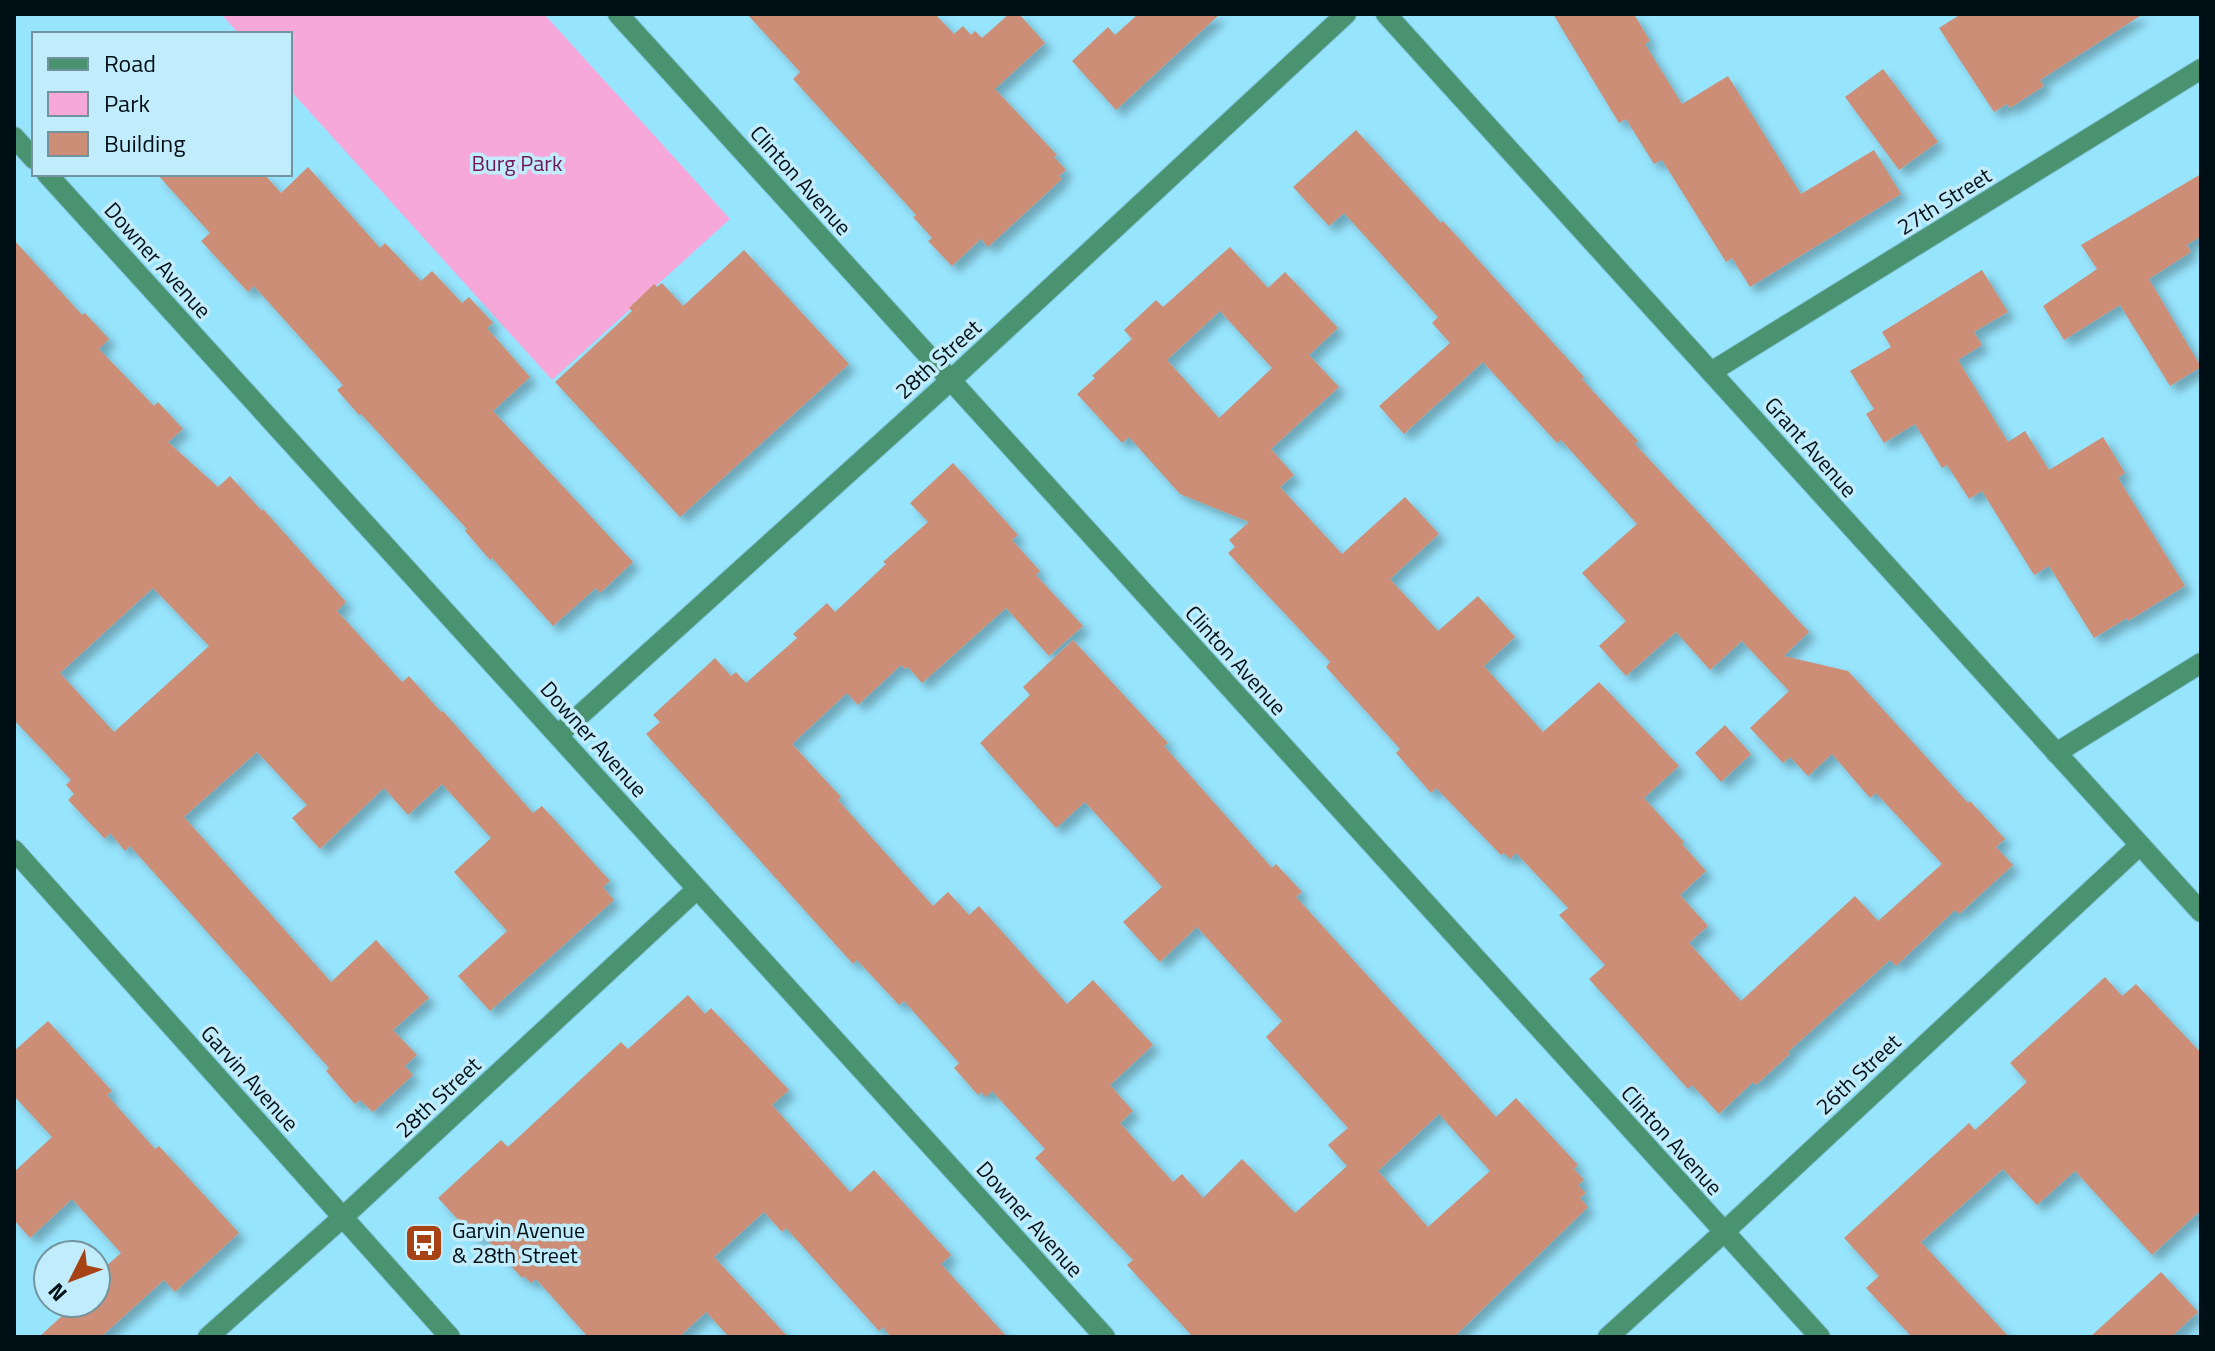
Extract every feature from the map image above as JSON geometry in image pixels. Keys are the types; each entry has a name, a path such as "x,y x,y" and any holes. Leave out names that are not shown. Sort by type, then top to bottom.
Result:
{"street":[{"name":"Clinton Avenue","path":"618,14 1820,1337"},
{"name":"28th Street","path":"558,735 950,381 1346,14"},
{"name":"Grant Avenue","path":"1386,14 2201,912"},
{"name":"27th Street","path":"1711,372 2201,69"},
{"path":"14,137 32,157"},
{"name":"Downer Avenue","path":"49,176 1105,1337"},
{"path":"2056,753 2201,663"},
{"name":"26th Street","path":"1608,1337 2140,845"},
{"name":"Garvin Avenue","path":"14,850 450,1337"},
{"name":"28th Street","path":"208,1337 342,1218 697,889"}],"green space":[{"name":"Burg Park","path":"221,14 544,14 730,219 552,380 292,92 292,32 237,32"}],"building":[{"path":"747,14 935,14 954,34 963,26 971,35 975,31 982,38 1009,14 1019,14 1045,43 995,89 1057,155 1054,157 1066,170 1059,176 1062,179 988,247 981,239 952,266 928,241 932,238 913,217 916,215 793,79 800,72"},
{"path":"1138,14 1220,14 1116,110 1072,61 1108,27 1115,35"},
{"path":"1553,14 1634,14 1650,41 1645,44 1682,104 1728,76 1801,194 1874,150 1901,194 1750,287 1732,258 1726,262 1662,160 1654,164 1626,119 1619,123"},
{"path":"1961,14 2143,14 2040,80 2044,86 2010,108 2007,104 1994,112 1939,28"},
{"path":"1883,69 1938,142 1899,170 1845,97"},
{"path":"1356,130 1584,377 1582,379 1638,441 1635,444 1809,632 1784,656 1848,671 1968,803 1970,801 2005,839 1996,847 2013,865 1959,914 1955,910 1896,966 1890,960 1756,1085 1753,1082 1719,1114 1692,1085 1688,1089 1589,979 1605,965 1559,915 1568,908 1516,853 1510,859 1504,853 1501,855 1436,788 1431,793 1396,753 1400,749 1326,667 1330,662 1228,553 1235,547 1229,540 1249,522 1180,494 1129,437 1122,443 1077,394 1132,339 1124,330 1156,300 1163,307 1230,247 1268,288 1285,272 1338,328 1309,355 1339,387 1271,449 1294,475 1280,487 1342,554 1405,497 1439,534 1390,579 1438,631 1478,596 1515,637 1484,666 1543,732 1599,682 1679,766 1644,798 1706,871 1680,895 1708,926 1689,943 1741,1001 1855,896 1878,921 1942,864 1876,793 1870,798 1832,754 1808,776 1790,757 1783,763 1750,728 1789,691 1742,641 1710,670 1676,632 1626,676 1599,646 1626,621 1582,573 1637,524 1561,440 1557,443 1483,362 1404,434 1379,406 1450,343 1432,323 1438,317 1344,213 1329,226 1293,187","holes":["1220,311 1272,368 1219,418 1167,360"]},
{"path":"308,167 380,248 385,243 421,281 432,271 462,303 469,297 493,323 487,328 530,377 493,411 633,562 600,593 596,588 553,626 337,390 343,385 254,286 248,292 201,241 210,233 159,176 266,176 281,193"},
{"path":"2201,174 2201,236 2187,245 2191,252 2149,279 2201,367 2170,386 2120,305 2064,340 2043,306 2097,269 2081,245"},
{"path":"14,240 82,315 85,313 109,339 99,349 154,406 158,402 183,429 168,442 218,487 230,476 263,509 346,602 337,611 402,682 409,676 443,711 533,813 542,806 610,881 603,887 614,900 490,1011 458,976 507,931 454,872 491,838 442,784 408,815 384,788 320,849 292,818 307,805 257,752 184,817 331,982 376,940 429,998 393,1030 417,1055 405,1066 413,1075 373,1112 360,1100 355,1104 326,1071 329,1068 130,846 125,851 110,833 105,839 68,800 74,794 66,785 71,780 14,720","holes":["153,588 209,646 114,732 60,673"]},
{"path":"744,250 849,364 680,517 555,382 632,311 629,308 654,284 657,287 662,283 683,306"},
{"path":"1982,270 2008,312 1974,332 1982,345 1958,360 2008,442 2025,431 2049,470 2103,437 2125,473 2118,478 2185,586 2094,638 2049,566 2034,575 1982,491 1969,499 1947,465 1942,468 1915,424 1884,443 1866,414 1874,409 1850,371 1891,347 1882,332"},
{"path":"953,463 1018,535 1012,540 1040,571 1036,575 1083,626 1049,656 1006,608 922,683 908,667 905,669 901,665 858,705 847,693 792,744 933,906 948,892 969,915 979,906 1067,1004 1093,980 1153,1045 1110,1085 1133,1111 1120,1123 1173,1182 1182,1174 1203,1198 1242,1159 1295,1213 1347,1166 1328,1145 1348,1128 1266,1037 1282,1021 1197,927 1160,962 1123,922 1162,887 1085,802 1056,828 980,743 1030,695 1023,687 1073,640 1168,743 1164,746 1272,868 1276,864 1302,892 1296,897 1496,1117 1516,1098 1578,1165 1574,1169 1584,1180 1578,1185 1586,1193 1580,1198 1588,1207 1454,1337 1193,1337 1127,1265 1133,1260 1035,1158 1045,1149 992,1091 986,1097 981,1092 978,1095 954,1068 959,1063 904,1001 899,1005 857,960 853,964 646,734 660,722 653,715 715,658 731,676 736,672 746,683 797,638 793,634 827,603 835,612 886,564 883,562 928,522 910,503","holes":["1439,1114 1490,1171 1428,1227 1378,1171"]},
{"path":"1725,725 1751,754 1721,782 1695,753"},
{"path":"2105,977 2122,996 2136,984 2201,1053 2201,1210 2152,1255 2075,1171 2037,1205 2003,1169 1921,1242 2009,1337 1912,1337 1866,1288 1879,1276 1844,1238 1969,1123 1975,1130 2027,1082 2010,1063"},
{"path":"688,995 705,1014 711,1008 789,1090 772,1105 850,1192 874,1170 951,1255 941,1264 1007,1337 891,1337 883,1327 879,1331 786,1228 782,1232 764,1212 714,1257 788,1337 729,1337 706,1312 679,1337 588,1337 536,1279 531,1283 524,1276 522,1278 482,1234 476,1239 438,1198 501,1140 508,1147 621,1042 628,1049"},
{"path":"48,1021 112,1091 107,1095 155,1149 159,1146 239,1233 175,1292 164,1280 101,1337 39,1337 59,1319 112,1319 112,1261 121,1253 112,1239 108,1239 72,1199 30,1238 14,1220 14,1172 52,1137 14,1096 14,1051"},
{"path":"2161,1272 2198,1312 2171,1337 2090,1337"}],"place":[{"name":"Garvin Avenue & 28th Street","path":"424,1243"}]}
